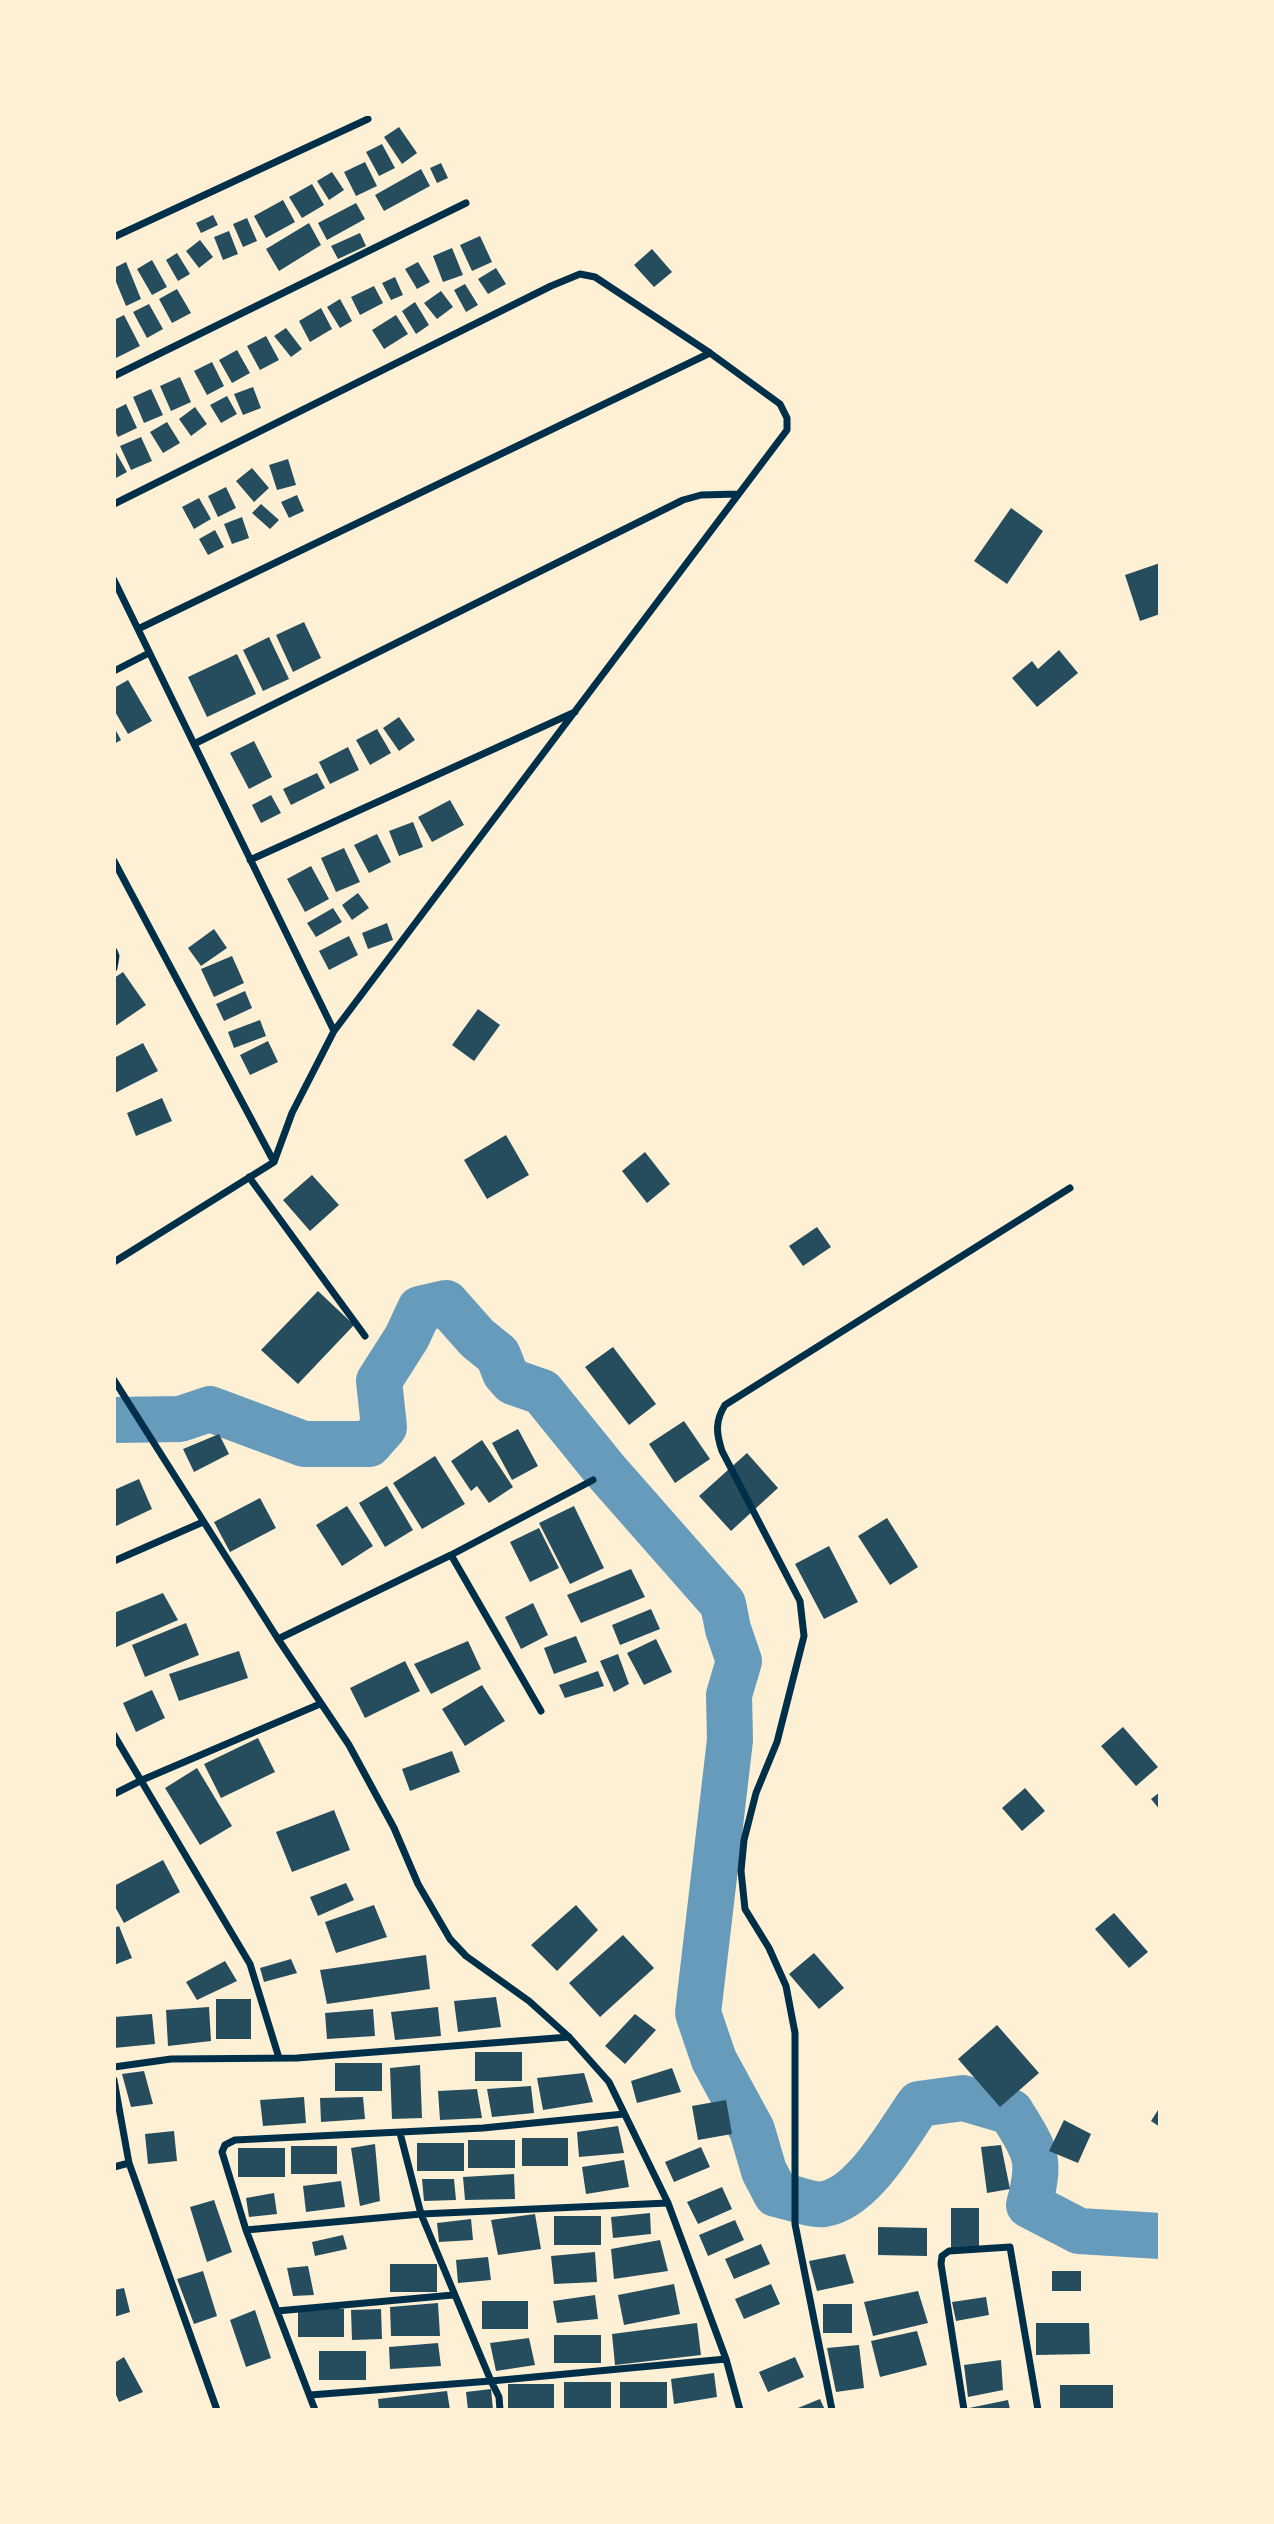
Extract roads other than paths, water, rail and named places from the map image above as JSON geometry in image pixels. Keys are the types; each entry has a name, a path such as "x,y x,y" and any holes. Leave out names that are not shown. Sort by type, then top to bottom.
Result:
{"street":[{"path":"114,237 368,118"},
{"path":"114,376 466,203"},
{"path":"114,504 354,382 580,274 595,277 710,353 780,404 787,418 787,430 334,1031 292,1113 274,1162 114,1262"},
{"path":"138,629 710,353"},
{"path":"194,744 683,500 701,495 738,494"},
{"path":"114,580 334,1031"},
{"path":"114,671 149,653"},
{"path":"250,860 576,712"},
{"path":"114,861 274,1162"},
{"path":"114,950 114,968"},
{"path":"249,1177 365,1336"},
{"path":"832,2410 795,2224 794,2033 786,1986 769,1948 745,1909 741,1871 744,1840 753,1805 777,1742 804,1636 800,1601 722,1451 717,1435 717,1417 725,1405 1070,1188"},
{"path":"114,1380 278,1639 349,1745 394,1828 418,1884 450,1939 466,1956 528,2001 569,2037 609,2082 667,2203 726,2359 740,2410"},
{"path":"278,1639 452,1555 593,1480"},
{"path":"114,1560 203,1522"},
{"path":"452,1555 541,1711"},
{"path":"114,1794 320,1704"},
{"path":"114,1735 250,1964 279,2058"},
{"path":"114,2067 171,2059 279,2058 569,2037"},
{"path":"114,2080 129,2163 218,2410"},
{"path":"315,2410 246,2230 222,2152 225,2145 235,2140 483,2128 624,2114"},
{"path":"400,2133 421,2214 453,2295 499,2398 500,2410"},
{"path":"114,2167 129,2163"},
{"path":"246,2230 421,2214 667,2203"},
{"path":"964,2410 941,2264 942,2256 949,2251 1010,2247 1038,2410"},
{"path":"277,2311 453,2295"},
{"path":"310,2395 726,2359"}],"waterway":[{"path":"114,1420 180,1419 210,1409 304,1444 369,1444 384,1427 379,1381 407,1337 420,1309 446,1303 477,1338 498,1355 505,1373 513,1382 542,1392 606,1471 723,1604 739,1661 729,1695 730,1740 698,2013 714,2060 752,2130 764,2171 776,2194 819,2204 838,2199 852,2190 878,2163 919,2104 963,2098 1011,2112 1034,2156 1035,2176 1029,2205 1079,2231 1160,2236"}]}
